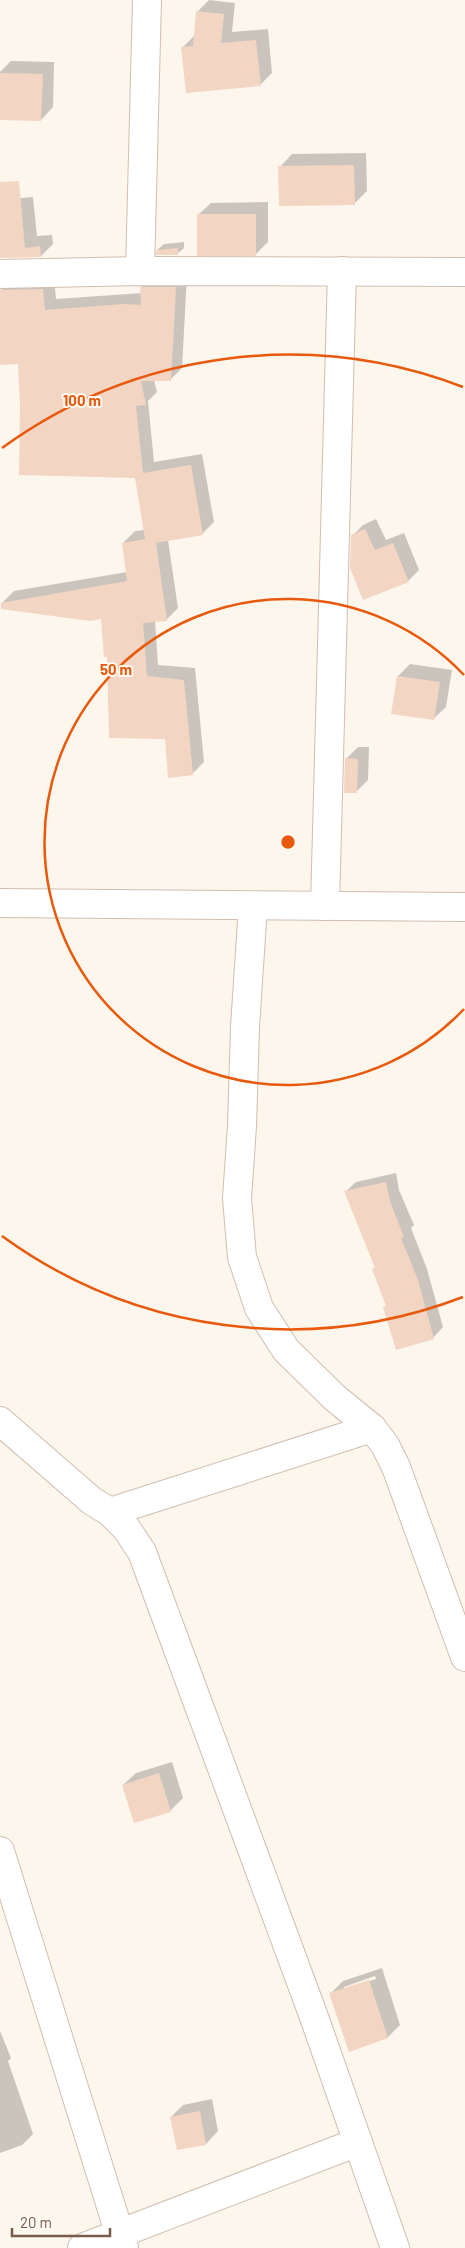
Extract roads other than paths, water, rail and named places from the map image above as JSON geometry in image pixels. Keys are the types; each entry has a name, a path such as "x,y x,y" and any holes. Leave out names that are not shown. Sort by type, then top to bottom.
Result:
{"street":[{"path":"140,271 148,0"},
{"path":"0,274 140,271 465,272"},
{"path":"325,906 342,271"},
{"path":"0,903 465,907"},
{"path":"253,906 245,1027 238,1198 242,1257 259,1308 286,1350 335,1398 372,1428 385,1445 396,1467 465,1657"},
{"path":"0,1421 92,1501 110,1512 126,1528 142,1552 395,2248"},
{"path":"110,1512 372,1428"},
{"path":"0,1851 122,2241"},
{"path":"82,2248 122,2241 358,2142"}]}
